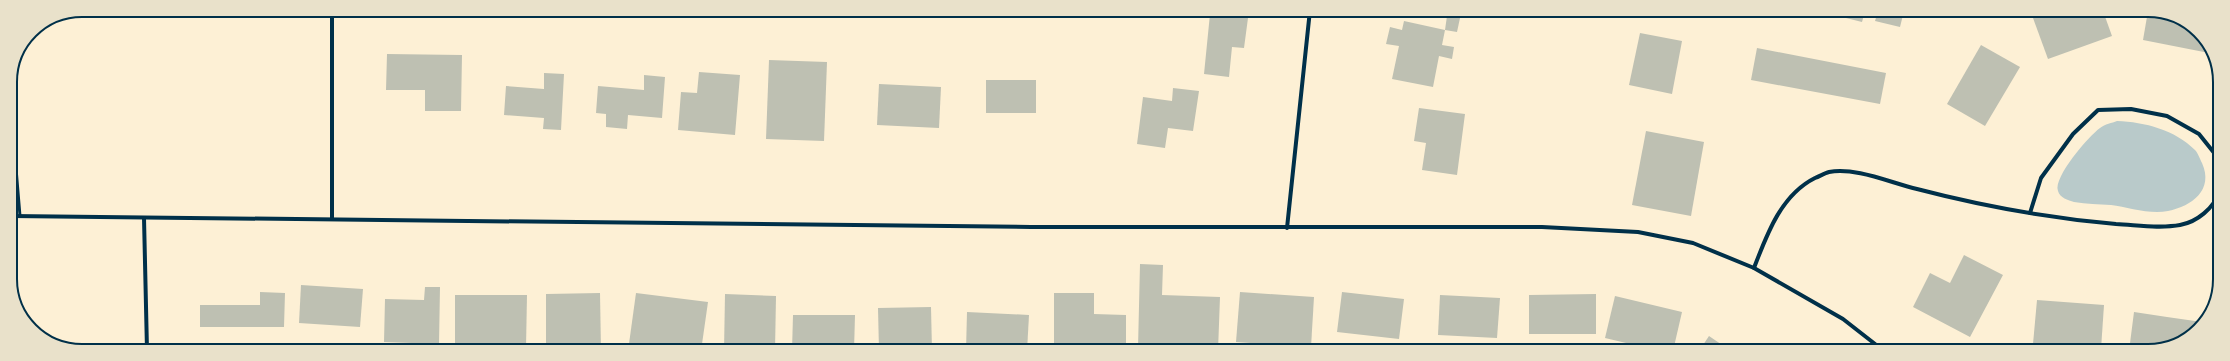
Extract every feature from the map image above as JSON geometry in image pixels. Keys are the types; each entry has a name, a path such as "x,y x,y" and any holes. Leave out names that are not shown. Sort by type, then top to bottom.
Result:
{"street":[{"path":"332,17 332,218"},
{"path":"1287,228 1309,17"},
{"path":"2030,213 2041,178 2073,134 2098,110 2131,108 2167,116 2200,134 2213,151"},
{"path":"1754,268 1768,233 1786,203 1806,183 1829,172 1860,173 1918,190 2030,213 2066,219 2150,226 2180,225 2202,216 2213,203"},
{"path":"20,216 1287,228 1542,227 1638,232 1693,244 1754,268 1843,319 1875,344"},
{"path":"144,218 147,344"}],"lane":[{"path":"17,180 20,216"}],"shaded area":[{"path":"2117,121 2138,123 2159,128 2178,137 2195,150 2202,163 2205,173 2203,189 2198,195 2192,201 2177,209 2154,212 2111,205 2074,202 2060,195 2058,185 2061,176 2073,157 2095,132 2106,125"}],"building":[{"path":"1210,17 1248,18 1244,48 1232,47 1229,77 1204,74"},
{"path":"1447,17 1460,18 1457,32 1445,30"},
{"path":"1842,17 1863,17 1862,22"},
{"path":"1876,17 1902,17 1900,27 1875,21"},
{"path":"2105,17 2112,36 2048,59 2033,18"},
{"path":"2147,17 2169,20 2191,33 2205,52 2143,40"},
{"path":"1404,21 1445,30 1442,45 1454,47 1452,59 1439,56 1433,87 1392,79 1399,46 1386,44 1390,27 1402,30"},
{"path":"1640,33 1682,41 1672,94 1629,85"},
{"path":"1981,45 2020,67 1985,126 1947,104"},
{"path":"1757,48 1886,73 1880,104 1751,80"},
{"path":"387,54 462,55 461,111 425,111 425,90 386,90"},
{"path":"769,60 827,62 824,141 766,139"},
{"path":"699,72 740,75 735,135 678,130 681,92 697,93"},
{"path":"544,73 564,74 561,130 543,129 544,118 504,115 506,86 544,89"},
{"path":"644,75 665,77 662,118 628,115 627,129 606,127 606,114 596,113 598,86 644,90"},
{"path":"986,80 1036,80 1036,113 986,113"},
{"path":"879,84 941,87 939,128 877,125"},
{"path":"1173,88 1199,91 1193,131 1168,128 1165,148 1137,144 1143,97 1172,101"},
{"path":"1419,108 1465,114 1457,175 1422,170 1426,143 1414,141"},
{"path":"1646,131 1704,142 1691,216 1632,205"},
{"path":"1964,255 2003,275 1970,337 1913,307 1930,273 1950,283"},
{"path":"1140,264 1163,265 1162,295 1220,297 1218,344 1138,344"},
{"path":"301,285 363,289 360,327 299,323"},
{"path":"425,287 440,287 439,344 384,342 385,299 424,300"},
{"path":"260,292 285,293 284,327 200,327 200,305 260,305"},
{"path":"1240,292 1314,297 1311,344 1266,344 1236,342"},
{"path":"1342,292 1404,299 1399,339 1337,332"},
{"path":"600,293 601,344 546,344 546,294"},
{"path":"636,293 708,302 702,344 629,344"},
{"path":"1054,293 1094,293 1094,314 1126,315 1126,344 1054,344"},
{"path":"725,294 776,296 775,344 724,344"},
{"path":"1596,294 1596,334 1529,334 1529,295"},
{"path":"455,295 527,295 526,344 455,344"},
{"path":"1440,295 1500,298 1497,338 1438,335"},
{"path":"1615,296 1682,312 1675,344 1630,344 1605,338"},
{"path":"2037,300 2104,305 2101,344 2033,344"},
{"path":"931,307 932,344 879,344 878,308"},
{"path":"967,312 1029,315 1027,344 966,344"},
{"path":"2134,312 2196,321 2191,328 2169,341 2148,344 2130,344"},
{"path":"793,315 855,315 854,344 792,344"},
{"path":"1709,336 1721,344 1704,344"}]}
